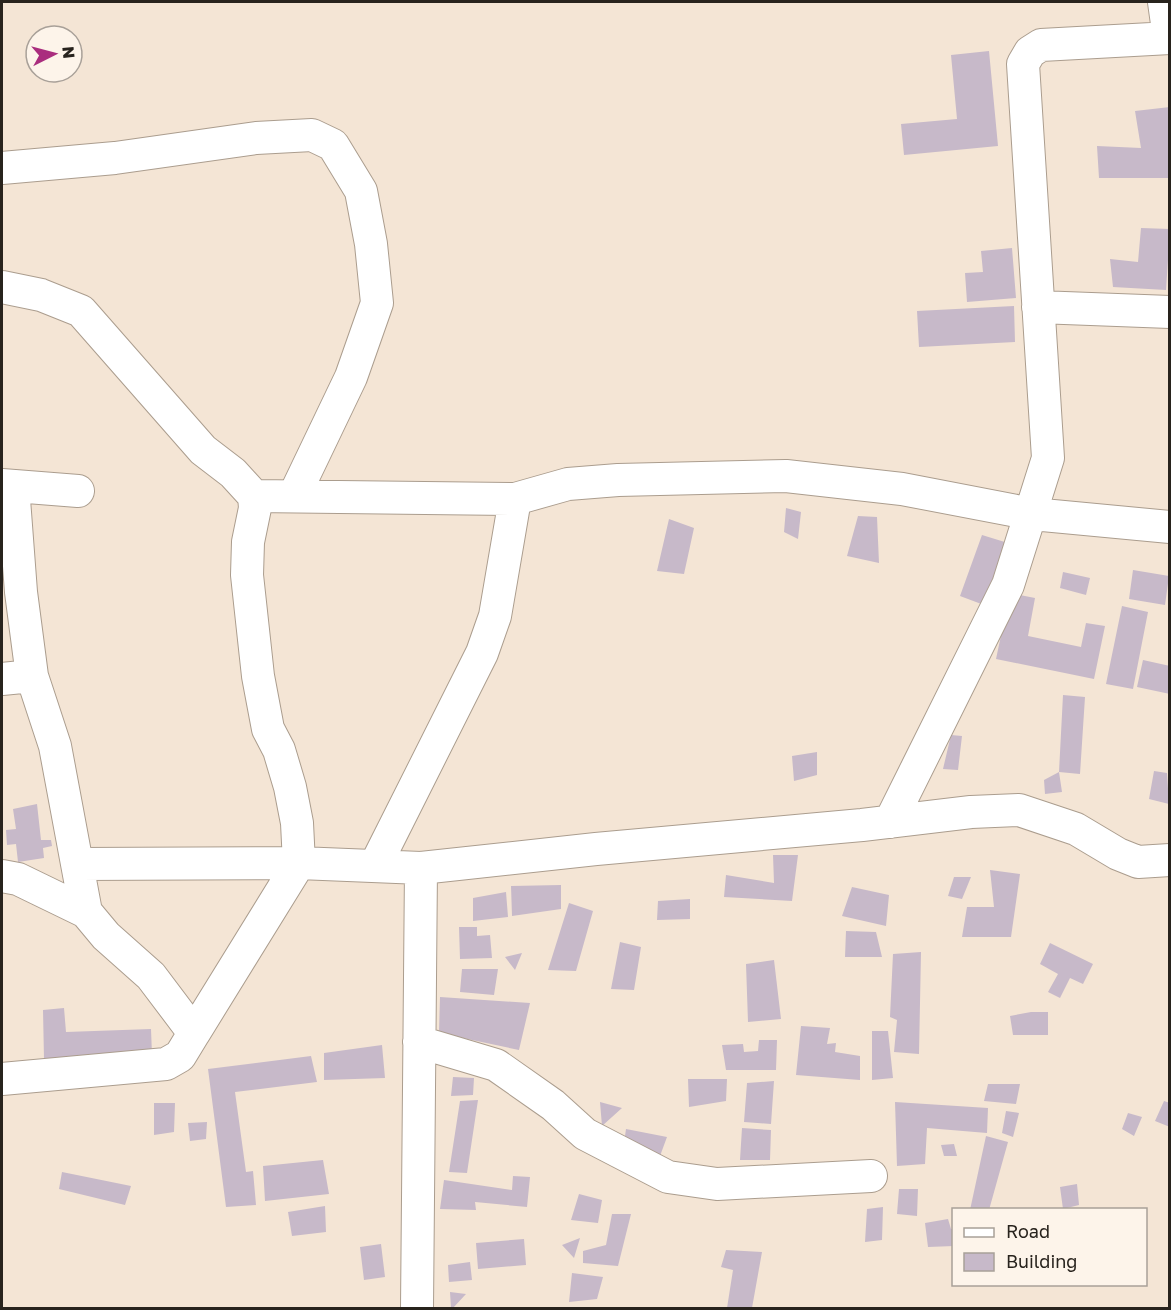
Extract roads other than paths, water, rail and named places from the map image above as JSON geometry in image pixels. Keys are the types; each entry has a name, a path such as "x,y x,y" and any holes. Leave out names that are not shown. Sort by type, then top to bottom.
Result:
{"street":[{"path":"890,822 1008,585 1048,458 1023,64 1030,52 1041,45 1169,38 1164,2"},
{"path":"2,168 115,158 256,138 312,135 333,146 361,191 371,244 377,303 351,377 294,496"},
{"path":"2,287 41,295 81,311 203,450 233,473 254,496 255,508 248,542 247,575 258,676 268,729 279,750 290,787 297,823 299,863 180,1056 166,1064 2,1079"},
{"path":"1038,307 1170,312"},
{"path":"254,496 515,500 578,483 786,476 902,489 1032,514 1170,527"},
{"path":"78,491 7,486 32,676 55,746 79,864 86,912"},
{"path":"375,866 482,653 495,616 515,500"},
{"path":"2,679 32,676"},
{"path":"79,864 299,863 421,868 971,812 1019,810 1076,830 1118,854 1138,862 1170,860"},
{"path":"417,1308 421,868"},
{"path":"2,876 18,879 86,912 106,936 151,976 194,1033"},
{"path":"419,1042 496,1065 553,1105 585,1134 668,1177 717,1184 871,1176"}]}
